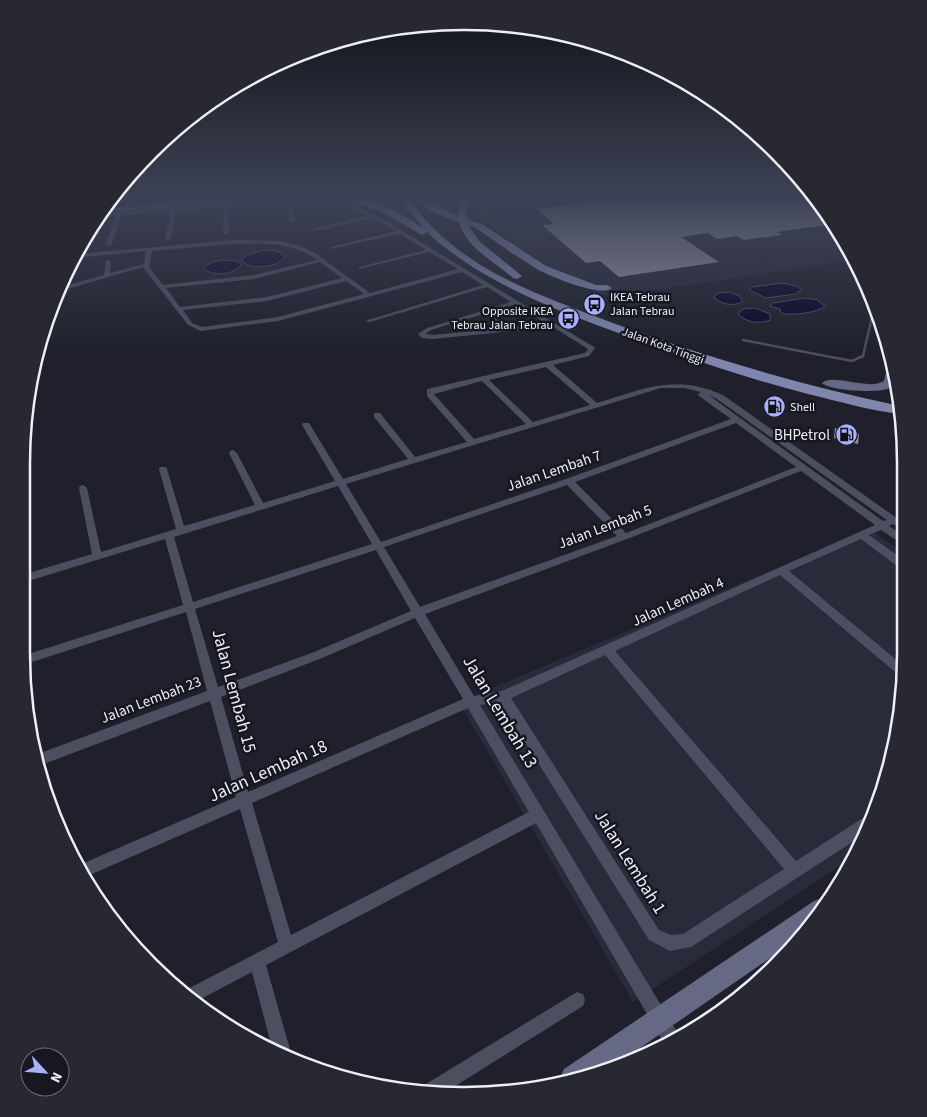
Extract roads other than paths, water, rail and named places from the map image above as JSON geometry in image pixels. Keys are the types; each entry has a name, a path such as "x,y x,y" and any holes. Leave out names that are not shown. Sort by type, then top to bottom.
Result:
{"highway":[{"path":"450,249 455,252"},
{"name":"Jalan Kota Tinggi","path":"452,249 513,285 554,305 661,347 849,400 893,409"},
{"name":"Jalan Kota Tinggi","path":"472,249 517,276 576,304 670,339 743,361 891,396"},
{"path":"482,249 517,276"},
{"path":"513,249 542,268 592,287 607,288"}],"main road":[{"path":"828,382 867,387 883,386 889,381"},
{"path":"586,1069 803,922"}],"street":[{"path":"84,255 158,249"},
{"path":"302,249 322,260 369,295"},
{"path":"149,250 146,265 190,324 201,329 272,320 463,270"},
{"path":"361,268 430,250 590,347 592,350 587,355 435,388 430,391 430,394 473,443"},
{"path":"162,287 254,277 322,260"},
{"path":"107,276 108,261"},
{"path":"68,287 146,265"},
{"path":"179,309 267,299 346,279"},
{"path":"368,321 488,285"},
{"path":"516,302 429,329 421,332 422,336 433,337 554,325"},
{"path":"484,312 510,330"},
{"path":"547,364 596,406"},
{"path":"484,378 532,425"},
{"path":"30,576 660,386 692,387 720,397 897,522"},
{"path":"692,387 897,536"},
{"path":"377,415 414,461"},
{"name":"Jalan Lembah 7","path":"30,658 378,546 738,420"},
{"name":"Jalan Lembah 13","path":"306,425 669,1035"},
{"path":"233,453 260,506"},
{"name":"Jalan Lembah 5","path":"417,613 624,537 803,467"},
{"path":"163,469 181,531"},
{"path":"569,480 624,537"},
{"path":"83,488 96,556"},
{"name":"Jalan Lembah 4","path":"470,702 503,696 783,572 894,520"},
{"name":"Jalan Lembah 15","path":"168,534 215,692 243,802 286,944"},
{"path":"863,535 897,560"},
{"path":"783,572 897,667"},
{"name":"Jalan Lembah 23","path":"43,758 318,655 417,613"},
{"path":"607,650 794,870"},
{"name":"Jalan Lembah 1","path":"503,696 654,934 670,943 686,941 860,828"},
{"name":"Jalan Lembah 18","path":"87,869 470,702"},
{"path":"195,993 537,815"},
{"path":"257,960 280,1046"},
{"path":"438,1086 577,1000"}],"waterway":[{"path":"743,340 852,361 863,356 872,318"}],"place":[{"name":"IKEA Tebrau Jalan Tebrau","path":"594,304"},
{"name":"Opposite IKEA Tebrau Jalan Tebrau","path":"569,318"},
{"name":"Shell","path":"774,407"},
{"name":"BHPetrol","path":"846,435"}]}
